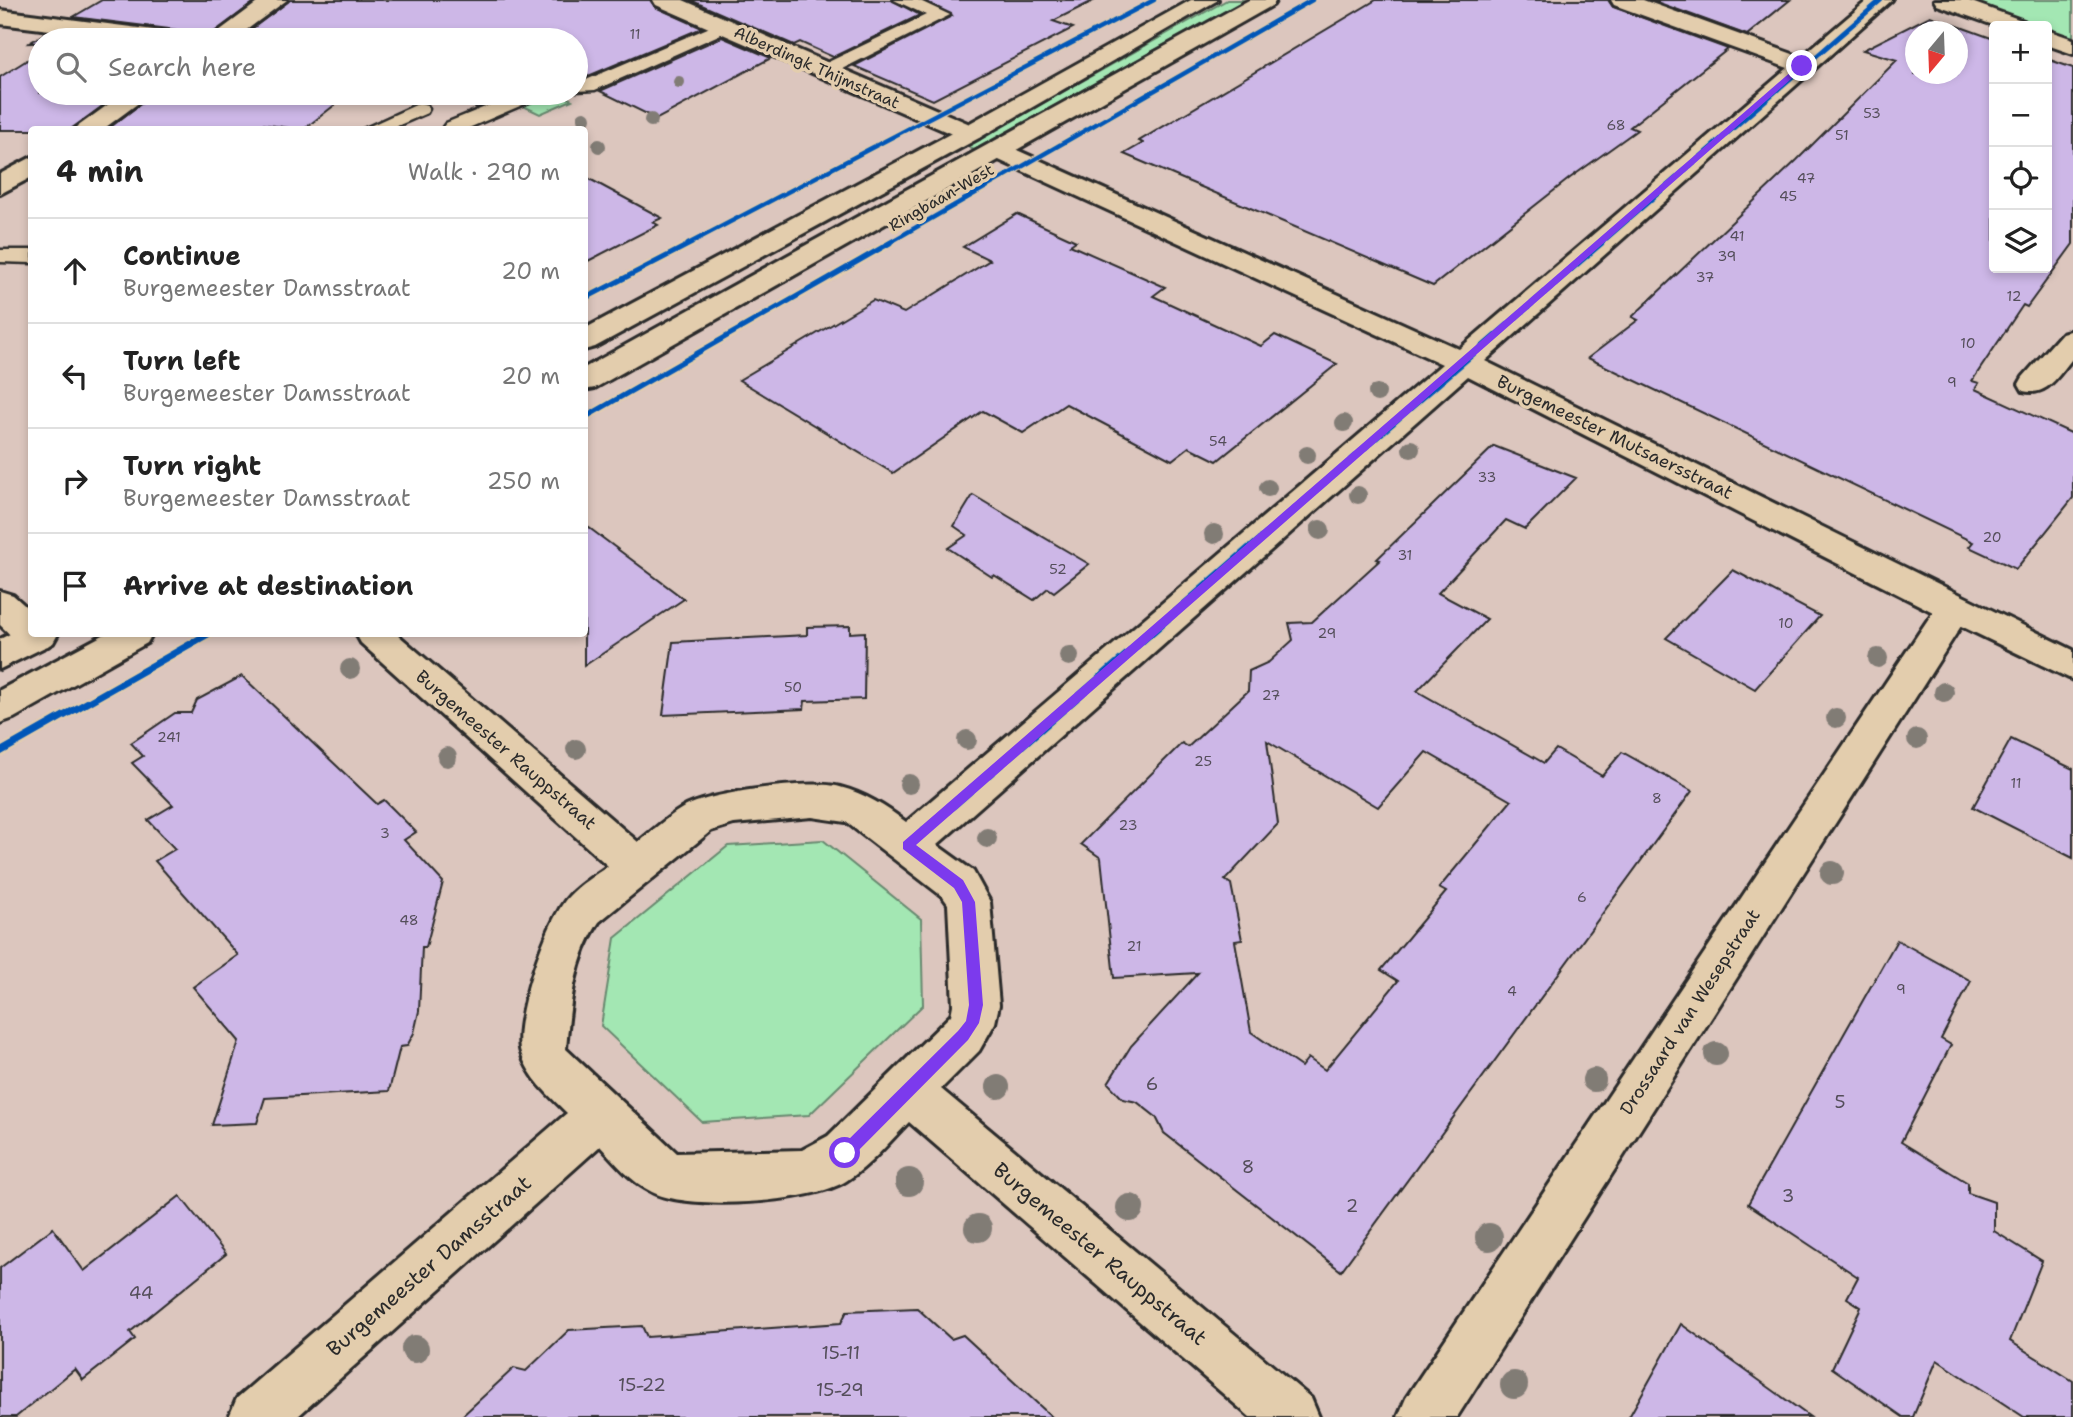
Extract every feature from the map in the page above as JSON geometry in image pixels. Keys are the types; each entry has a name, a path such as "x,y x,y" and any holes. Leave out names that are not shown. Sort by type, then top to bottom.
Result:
{"street":[{"path":"235,28 276,0"},
{"name":"Alberdingk Thijmstraat","path":"664,0 970,134"},
{"path":"588,339 970,134 1207,0"},
{"name":"Ringbaan-West","path":"588,380 1265,0"},
{"path":"1622,0 1802,66"},
{"path":"908,845 1881,0"},
{"path":"1945,0 2002,21"},
{"path":"0,17 96,28"},
{"path":"2052,39 2073,47"},
{"path":"91,126 122,105"},
{"name":"Burgemeester Mutsaersstraat","path":"997,150 1463,362 2073,666"},
{"path":"0,186 28,168"},
{"path":"2034,384 2073,339"},
{"path":"0,604 28,627"},
{"name":"Drossaard van Wesepstraat","path":"1425,1417 1955,607"},
{"path":"0,655 34,637"},
{"path":"0,708 129,637"},
{"name":"Burgemeester Rauppstraat","path":"377,637 638,867"},
{"path":"799,802 837,802 860,810 908,845 958,884 969,902 976,1005 972,1023 963,1036 908,1091 845,1153 827,1166 802,1174 692,1179 670,1176 653,1166 549,1063 543,1050 545,1031 569,927 584,909 697,820 713,813 799,802"},
{"name":"Burgemeester Rauppstraat","path":"908,1091 1292,1417"},
{"name":"Burgemeester Damsstraat","path":"256,1417 601,1114"}],"lane":[{"path":"824,71 941,15 903,0"},
{"path":"588,86 724,26"},
{"path":"455,126 502,105"},
{"path":"380,126 420,109"},
{"path":"0,257 28,257"}],"green space":[{"path":"1227,0 1245,0 974,150 966,146"},
{"path":"1955,0 2073,0 2073,42 2052,35 2052,21 2015,21"},
{"path":"521,105 561,105 540,114"},
{"path":"823,840 921,919 923,1005 809,1115 702,1122 601,1026 615,938 728,846"}],"building":[{"path":"102,0 257,0 221,28 161,28 73,17"},
{"path":"290,0 650,0 655,7 702,28 588,76 588,28 253,28"},
{"path":"690,0 892,0 920,15 833,57 800,42 794,45"},
{"path":"924,0 1095,0 1053,21 1073,28 933,100 854,66 952,16"},
{"path":"1376,0 1608,0 1613,7 1728,49 1630,127 1637,130 1570,178 1433,286 1124,154 1143,143 1139,141"},
{"path":"1651,0 1790,0 1747,35"},
{"path":"1930,16 1944,21 1920,21"},
{"path":"1905,29 1905,84 1968,84 1968,30 1989,37 1989,273 2052,273 2027,307 2023,305 1972,381 1979,383 1975,389 2073,434 2073,498 2016,569 1969,547 1973,542 1588,358 1638,320 1632,317 1797,160 1897,60 1863,50"},
{"path":"722,37 771,58 657,119 600,91"},
{"path":"28,60 28,105 104,105 76,126 28,126 28,130 0,130 0,77"},
{"path":"2052,61 2073,68 2073,244 2052,273"},
{"path":"139,105 335,105 308,126 112,126"},
{"path":"588,178 662,218 653,222 658,225 588,261"},
{"path":"1017,214 1076,241 1070,245 1165,287 1153,296 1261,346 1275,335 1337,364 1217,461 1189,447 1172,460 1066,404 1023,433 983,411 893,473 739,380 873,300 904,313 990,260 963,247"},
{"path":"1494,446 1576,478 1525,529 1506,520 1438,593 1487,619 1417,691 1544,763 1556,749 1602,776 1622,752 1692,791 1341,1271 1164,1133 1156,1117 1137,1102 1123,1099 1108,1083 1131,1046 1198,973 1114,978 1101,858 1081,844 1182,743 1188,747 1248,691 1249,671 1269,662 1293,640 1289,623 1312,622 1380,560 1377,559","holes":["1267,741 1378,807 1426,752 1511,801 1439,888 1446,892 1381,970 1398,981 1325,1070 1308,1058 1301,1067 1251,1032 1235,941 1242,940 1231,884 1225,880 1278,824"]},
{"path":"973,495 1089,564 1054,592 1048,588 1034,600 994,575 992,577 948,548 967,535 954,526"},
{"path":"588,527 684,599 584,666 584,637 588,637"},
{"path":"1733,570 1820,616 1755,689 1666,638"},
{"path":"850,626 850,633 865,632 864,699 805,701 804,709 663,715 673,642 807,635 807,627"},
{"path":"242,676 377,804 384,800 416,832 404,840 443,882 426,947 422,947 419,1011 414,1033 407,1046 400,1047 389,1091 265,1098 257,1123 212,1125 239,1041 193,987 238,955 155,861 175,849 148,820 173,805 132,763 143,756 131,743 175,713 191,713 197,700"},
{"path":"2011,739 2073,769 2073,858 1973,807"},
{"path":"1897,940 1971,981 1941,1039 1951,1045 1901,1142 1968,1183 1968,1193 1994,1202 1994,1231 2042,1261 2010,1341 2073,1381 2073,1417 2024,1417 1937,1360 1913,1417 1903,1417 1832,1368 1861,1307 1847,1298 1858,1277 1748,1204"},
{"path":"180,1196 226,1254 130,1332 135,1339 83,1380 75,1369 16,1417 0,1417 0,1268 53,1228 84,1271"},
{"path":"917,1308 951,1339 963,1335 1052,1417 461,1417 514,1368 526,1371 569,1330 642,1326 647,1337 841,1323 847,1311"},
{"path":"1681,1324 1810,1417 1629,1417"}],"cycle path":[{"path":"588,297 1154,0"},
{"path":"588,416 1312,0"},
{"path":"908,845 1881,0"},
{"path":"0,752 203,637"}],"route":[{"path":"845,1153 963,1036 972,1023 976,1005 969,902 958,884 908,845 1802,66"}]}
